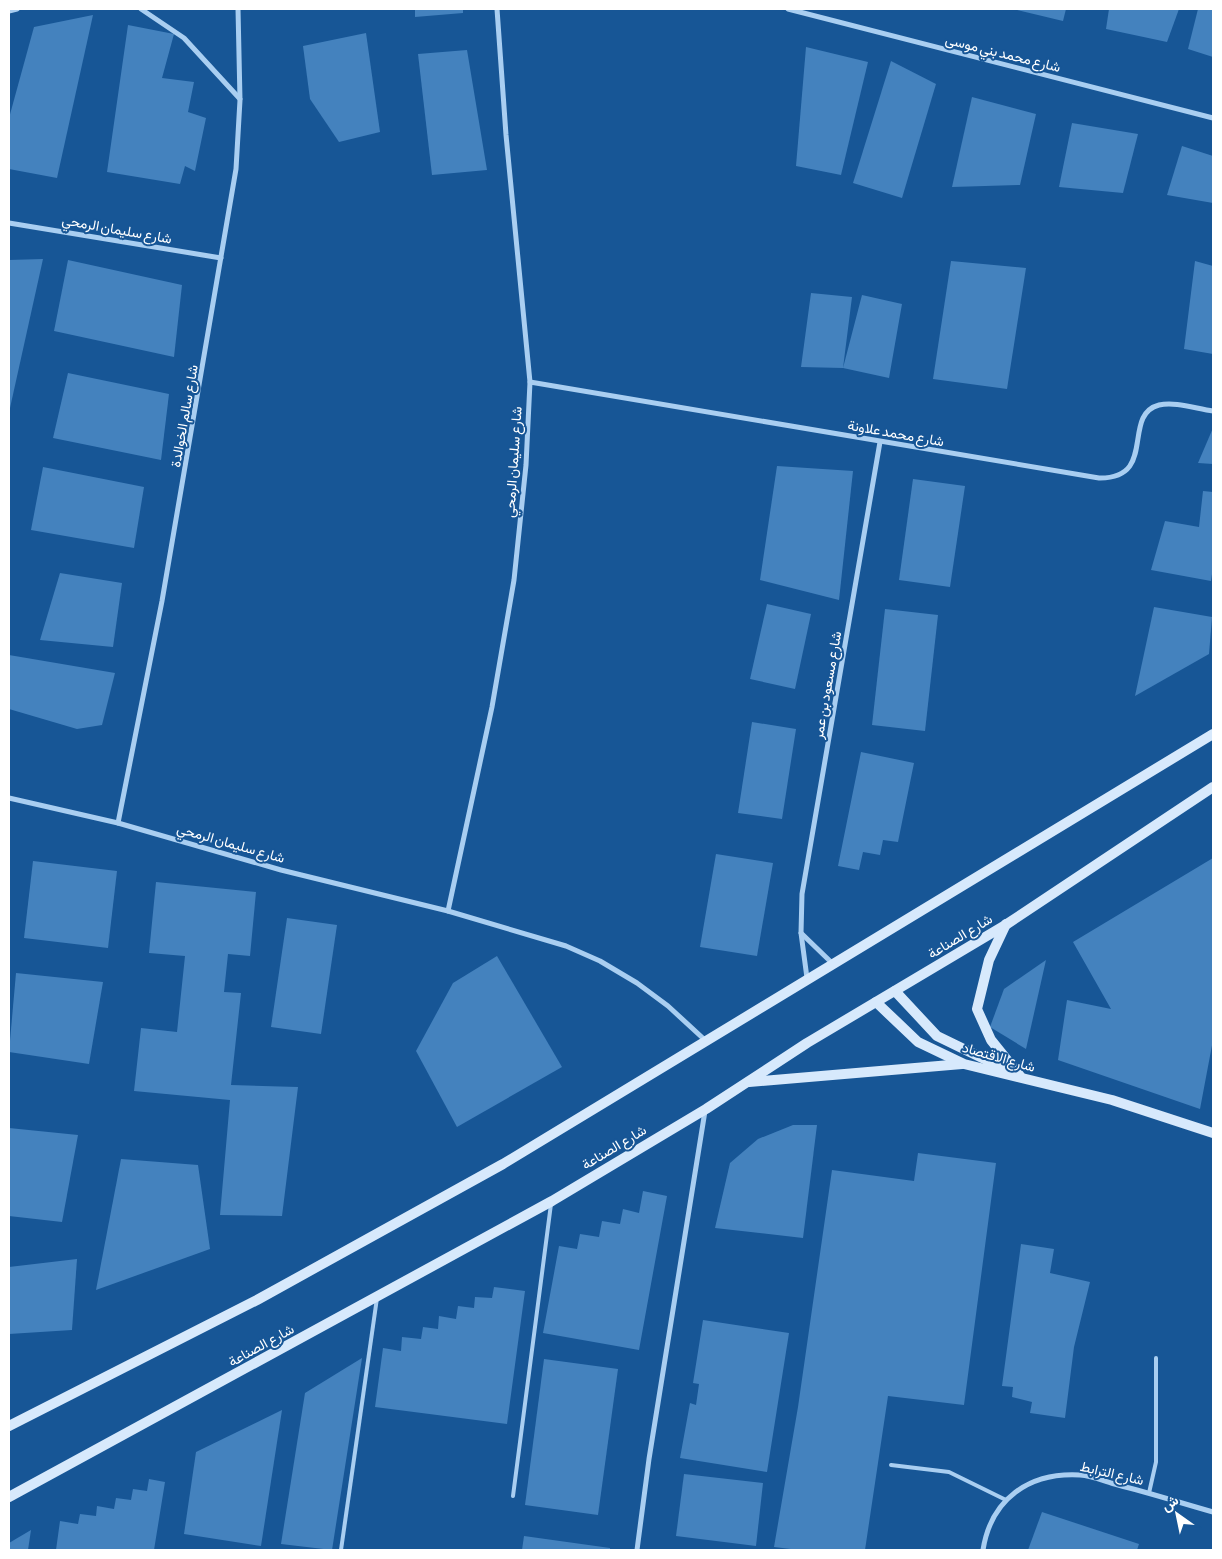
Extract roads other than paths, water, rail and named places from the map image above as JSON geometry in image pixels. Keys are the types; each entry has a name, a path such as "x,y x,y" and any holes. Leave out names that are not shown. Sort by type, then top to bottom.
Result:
{"main road":[{"path":"9,1426 14,1421 256,1300 503,1164 706,1042 807,978 892,930 1213,734"},
{"name":"شارع الصناعة","path":"9,1497 552,1201 706,1109 807,1043 1007,924 1213,786"},
{"path":"1007,924 989,960 977,1009 991,1040 1020,1076"},
{"name":"شارع الاقتصاد","path":"895,991 937,1036 1020,1076 1045,1085"},
{"name":"شارع الاقتصاد","path":"876,1002 918,1042 964,1064 1112,1100 1213,1133"},
{"path":"748,1082 964,1064"}],"street":[{"path":"9,11 17,9"},
{"path":"141,9 184,38 240,100"},
{"name":"شارع سالم الخوالدة","path":"118,823 162,601 236,169 240,100 238,9"},
{"name":"شارع سليمان الرمحي","path":"448,910 492,707 514,580 526,464 530,382 506,135 498,9"},
{"name":"شارع محمد بني موسى","path":"788,9 1213,118"},
{"name":"شارع سليمان الرمحي","path":"9,223 221,258"},
{"name":"شارع محمد علاونة","path":"530,382 880,442 1110,478 1128,469 1135,460 1141,423 1151,409 1167,404 1213,411"},
{"name":"شارع مسعود بن عمر","path":"807,978 801,933 802,894 880,442"},
{"name":"شارع سليمان الرمحي","path":"9,798 118,823 281,870 448,910 566,946 600,961 668,1006 706,1042"},
{"path":"801,933 832,963"},
{"path":"637,1550 650,1450 706,1109"},
{"name":"شارع الترابط","path":"983,1550 986,1532 996,1511 1006,1500 1030,1483 1052,1476 1082,1475 1213,1512"}],"lane":[{"path":"513,1496 552,1201"},
{"path":"341,1550 377,1296"},
{"path":"1149,1493 1156,1462 1156,1358"},
{"path":"891,1464 949,1472 1006,1500"}]}
